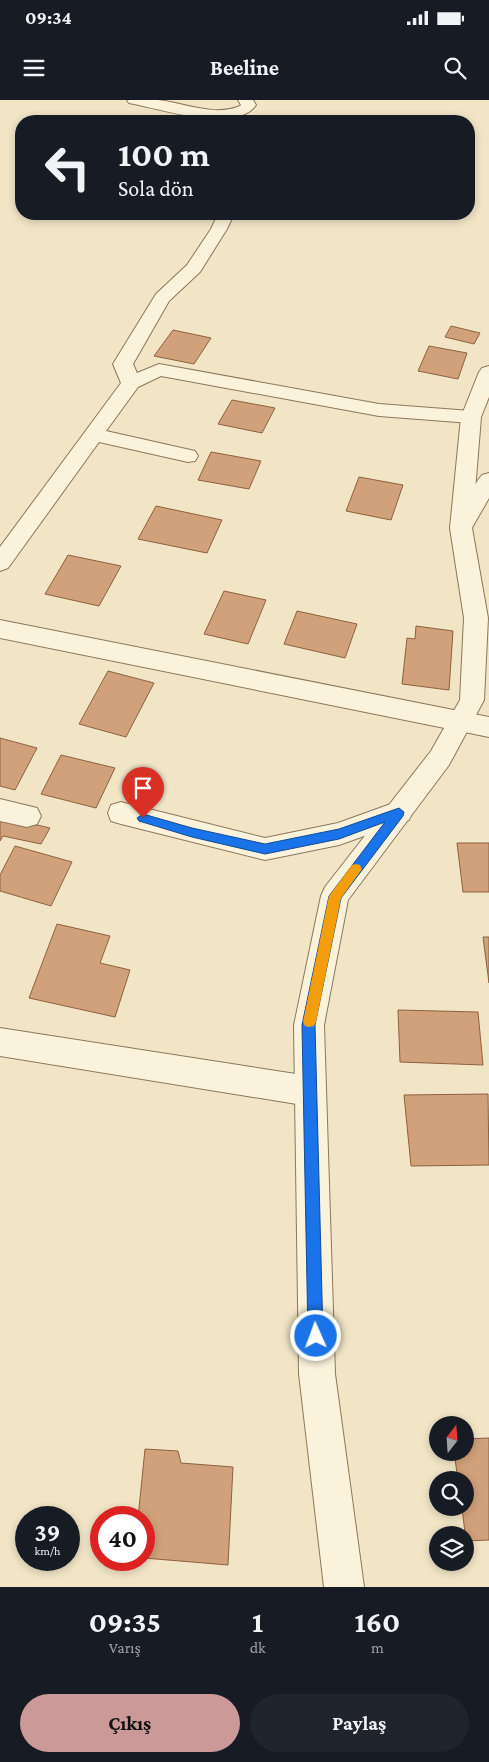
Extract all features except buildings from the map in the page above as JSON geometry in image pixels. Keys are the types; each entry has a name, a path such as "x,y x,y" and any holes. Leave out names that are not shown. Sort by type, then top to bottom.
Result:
{"street":[{"path":"134,100 214,115 231,115 245,109 247,102"},
{"path":"247,102 255,115"},
{"path":"131,383 123,364 162,298 194,268 223,220"},
{"path":"0,563 131,383 159,370 379,410 471,417"},
{"path":"351,1587 317,1374 309,1091 309,1025 335,896 440,758 472,700 476,618 461,528 471,417 487,382"},
{"path":"95,435 188,456"},
{"path":"461,528 489,480"},
{"path":"0,629 489,727"},
{"path":"0,810 27,816"},
{"path":"121,813 265,849 339,834 399,812"},
{"path":"0,1042 309,1091"}],"slow traffic":[{"path":"309,1022 335,896 356,869"}],"route":[{"path":"143,818 192,832 265,849 339,834 399,812 335,896 309,1025 316,1336"}]}
